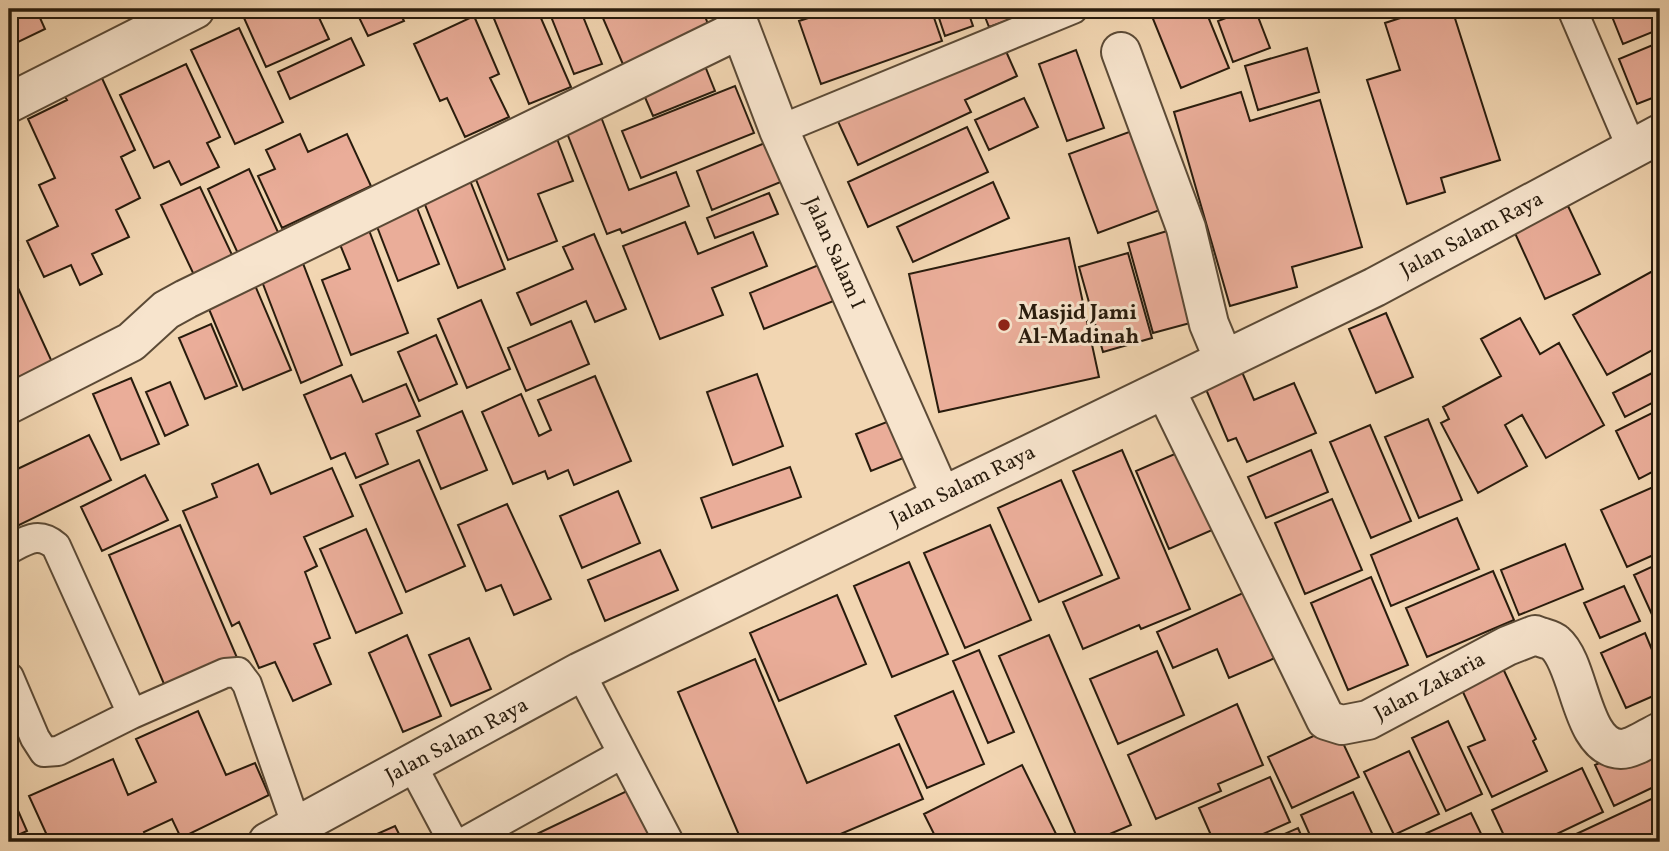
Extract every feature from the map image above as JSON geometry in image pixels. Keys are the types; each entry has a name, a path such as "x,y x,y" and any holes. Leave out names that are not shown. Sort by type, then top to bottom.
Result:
{"street":[{"path":"9,103 195,9"},
{"path":"9,404 131,342 166,310 186,299 736,19"},
{"name":"Jalan Salam I","path":"736,19 779,130 941,495"},
{"path":"1121,52 1186,228 1209,324 1224,360"},
{"name":"Jalan Salam Raya","path":"283,835 580,672 1375,287 1646,141"},
{"name":"Jalan Zakaria","path":"1165,389 1326,720 1342,724 1368,720 1507,646 1535,635 1555,643 1568,664 1595,733 1609,747 1623,749 1660,732"}],"lane":[{"path":"779,130 1073,9"},
{"path":"1572,9 1646,141"},
{"path":"9,549 35,536 47,538 56,546 132,714"},
{"path":"9,677 35,738 44,752 58,751 132,714 225,673 238,672 247,684 283,835"},
{"path":"580,672 668,842"},
{"path":"464,842 622,754"},
{"path":"412,765 453,842"}],"building":[{"path":"9,9 36,9 45,29 14,44 9,32"},
{"path":"240,9 315,9 329,39 266,67"},
{"path":"355,9 398,9 404,21 368,36"},
{"path":"490,9 537,9 571,87 529,104"},
{"path":"548,9 580,9 602,64 574,74"},
{"path":"599,9 702,9 712,34 625,69"},
{"path":"836,9 931,9 942,41 821,84 799,21"},
{"path":"936,9 967,9 973,26 945,36"},
{"path":"982,9 1024,9 1026,14 989,27"},
{"path":"1149,9 1205,9 1229,68 1181,88"},
{"path":"1255,9 1270,48 1233,62 1218,21"},
{"path":"1428,9 1452,9 1500,160 1441,178 1445,192 1407,204 1367,80 1400,70 1385,23"},
{"path":"1609,9 1653,9 1660,29 1623,44"},
{"path":"474,16 499,74 490,78 509,117 465,137 447,98 440,101 414,44"},
{"path":"239,28 283,122 235,144 191,50"},
{"path":"351,38 364,65 290,99 278,72"},
{"path":"1660,42 1660,95 1637,104 1619,59"},
{"path":"1307,48 1319,92 1258,110 1245,66"},
{"path":"1005,49 1017,76 965,100 971,112 858,165 836,117"},
{"path":"1076,50 1104,128 1067,141 1039,64"},
{"path":"701,56 715,91 653,116 638,81"},
{"path":"186,64 220,137 207,143 219,167 181,185 169,161 154,168 120,95"},
{"path":"101,76 135,150 121,157 140,198 116,210 129,237 92,254 102,274 80,285 71,265 44,277 27,241 58,226 39,185 55,178 28,119 67,100 63,94"},
{"path":"735,86 754,133 641,178 622,131"},
{"path":"1241,92 1250,121 1320,100 1362,247 1292,267 1297,287 1230,306 1174,112"},
{"path":"1024,98 1038,127 989,150 975,120"},
{"path":"598,109 629,190 676,172 689,206 622,233 620,229 607,234 563,123"},
{"path":"967,127 988,172 868,227 848,182"},
{"path":"1140,128 1168,207 1098,233 1069,154"},
{"path":"554,131 573,181 538,194 557,241 508,260 473,172"},
{"path":"300,134 308,152 347,134 371,186 282,228 258,176 275,169 266,150"},
{"path":"772,140 788,179 712,210 697,171"},
{"path":"249,169 283,243 242,262 208,189"},
{"path":"467,173 505,269 458,288 420,192"},
{"path":"993,182 1009,218 913,262 897,227"},
{"path":"200,187 233,257 194,275 161,205"},
{"path":"769,193 778,214 715,238 707,218"},
{"path":"412,195 439,264 398,281 371,211"},
{"path":"1568,206 1600,274 1545,299 1514,231"},
{"path":"685,222 698,254 753,232 767,266 712,288 723,315 660,339 623,246"},
{"path":"367,225 408,333 351,355 322,280 350,269 337,237"},
{"path":"1180,227 1205,319 1153,333 1128,243"},
{"path":"594,234 626,309 595,322 586,301 531,325 517,293 573,269 563,247"},
{"name":"Masjid Jami Al-Madinah","path":"1069,238 1099,377 939,412 909,274"},
{"path":"9,241 18,260 9,264"},
{"path":"299,253 342,365 301,383 258,271"},
{"path":"1128,253 1152,338 1103,352 1079,267"},
{"path":"826,262 841,298 764,329 750,293"},
{"path":"1660,267 1660,346 1607,375 1573,315"},
{"path":"251,276 291,370 243,390 203,295"},
{"path":"18,288 52,362 9,383 9,293"},
{"path":"481,300 510,369 467,388 438,319"},
{"path":"1386,313 1413,377 1376,393 1349,329"},
{"path":"1520,318 1540,354 1559,343 1604,425 1546,458 1522,415 1505,425 1527,466 1478,493 1441,423 1449,419 1443,407 1501,376 1481,339"},
{"path":"571,321 589,364 526,391 508,348"},
{"path":"211,324 237,386 205,399 179,338"},
{"path":"436,335 457,384 419,401 398,352"},
{"path":"1660,369 1660,399 1625,417 1613,393"},
{"path":"1242,372 1254,400 1294,383 1316,433 1247,462 1236,438 1228,441 1205,387"},
{"path":"757,374 783,446 733,465 707,392"},
{"path":"351,375 363,402 406,384 420,416 376,434 388,464 356,478 345,453 331,459 304,395"},
{"path":"595,376 631,461 574,485 568,470 548,479 545,471 513,484 482,412 521,394 539,436 551,430 538,400"},
{"path":"131,378 159,444 121,460 93,394"},
{"path":"170,382 188,425 165,436 146,392"},
{"path":"1660,409 1660,468 1639,479 1616,431"},
{"path":"462,411 487,470 441,489 417,431"},
{"path":"897,418 911,455 871,471 856,434"},
{"path":"1428,419 1462,500 1419,518 1385,437"},
{"path":"1370,425 1411,521 1371,538 1330,442"},
{"path":"89,435 111,480 9,530 9,473"},
{"path":"1186,449 1219,527 1169,549 1136,471"},
{"path":"1122,450 1190,609 1141,629 1139,625 1083,649 1063,602 1119,578 1073,471"},
{"path":"1311,450 1328,492 1266,518 1248,477"},
{"path":"419,460 465,566 406,592 360,485"},
{"path":"258,464 271,494 332,468 353,516 304,537 317,566 305,572 330,638 314,644 331,684 293,701 275,662 259,668 239,622 232,626 183,511 217,497 212,484"},
{"path":"790,467 801,497 712,528 701,498"},
{"path":"145,475 168,520 102,551 81,507"},
{"path":"1061,480 1102,575 1039,602 998,508"},
{"path":"1660,484 1660,552 1627,567 1601,510"},
{"path":"618,491 640,543 582,568 560,516"},
{"path":"1332,499 1362,570 1305,594 1275,523"},
{"path":"507,504 551,599 514,615 501,585 486,591 458,525"},
{"path":"1457,518 1479,569 1391,606 1371,555"},
{"path":"180,525 238,660 167,691 109,555"},
{"path":"990,525 1031,620 965,648 924,553"},
{"path":"366,529 402,613 356,633 320,549"},
{"path":"1565,544 1583,589 1519,615 1501,570"},
{"path":"660,550 678,590 605,621 588,580"},
{"path":"909,562 948,654 892,677 854,586"},
{"path":"1660,563 1660,630 1659,630 1634,575"},
{"path":"1493,571 1514,620 1427,657 1406,608"},
{"path":"1371,577 1408,665 1348,690 1311,603"},
{"path":"1624,586 1640,621 1600,638 1584,603"},
{"path":"1254,588 1282,655 1229,678 1217,649 1173,668 1157,632"},
{"path":"837,595 866,664 779,701 750,633"},
{"path":"1645,633 1660,669 1660,693 1626,708 1601,653"},
{"path":"407,635 441,716 403,732 369,653"},
{"path":"1049,635 1131,825 1091,842 1079,842 999,656"},
{"path":"469,638 491,689 451,706 429,655"},
{"path":"979,650 1014,732 988,743 953,661"},
{"path":"1157,651 1184,715 1118,744 1090,679"},
{"path":"755,659 807,783 899,744 923,799 831,838 833,842 742,842 678,692"},
{"path":"1499,660 1536,739 1533,741 1547,771 1492,797 1468,747 1485,740 1457,679"},
{"path":"953,691 984,764 927,788 895,716"},
{"path":"1237,704 1263,765 1218,784 1221,791 1156,819 1128,755"},
{"path":"198,711 226,775 255,763 269,795 181,838 172,819 144,832 149,842 50,842 29,796 113,759 128,795 156,782 136,739"},
{"path":"1448,721 1482,794 1446,811 1412,738"},
{"path":"1335,726 1359,777 1292,808 1268,757"},
{"path":"1660,735 1660,784 1614,806 1595,765"},
{"path":"1409,751 1439,814 1394,835 1364,772"},
{"path":"1022,765 1060,842 938,842 924,814"},
{"path":"1582,768 1603,812 1540,842 1507,842 1492,810"},
{"path":"1270,777 1290,822 1245,842 1214,842 1199,808"},
{"path":"9,790 27,831 9,839"},
{"path":"629,790 654,842 520,842"},
{"path":"1353,792 1376,842 1313,842 1301,815"},
{"path":"1660,795 1660,842 1559,842"},
{"path":"1471,813 1485,842 1407,842"},
{"path":"395,826 403,842 359,842"},
{"path":"1298,828 1304,842 1266,842"}],"place":[{"name":"Masjid Jami Al-Madinah","path":"1004,325"}]}
